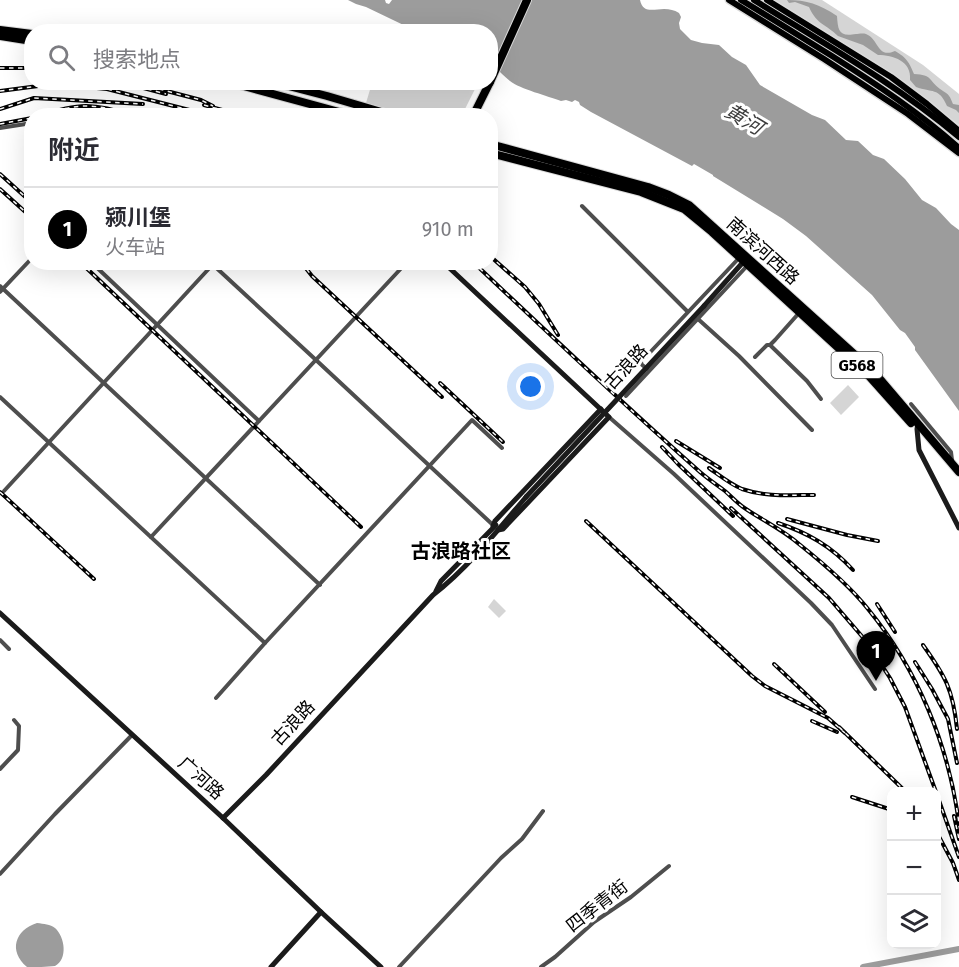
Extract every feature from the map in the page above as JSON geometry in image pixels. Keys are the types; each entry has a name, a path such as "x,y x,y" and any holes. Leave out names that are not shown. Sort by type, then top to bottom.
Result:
{"highway":[{"path":"498,64 527,0"},
{"path":"0,30 24,33"},
{"path":"0,36 24,40"},
{"path":"258,90 325,108"},
{"path":"302,90 366,108"},
{"path":"477,108 486,90"},
{"name":"南滨河西路","path":"498,146 648,188 689,205 869,376 959,472"},
{"name":"南滨河西路","path":"498,155 641,192 684,209 746,259 874,372 959,479"}],"main road":[{"path":"729,0 824,58 908,114 959,153"},
{"path":"741,0 772,15 861,67 907,97 959,137"},
{"path":"754,0 772,15 910,108 959,148"},
{"path":"767,0 891,78 959,131"}],"street":[{"path":"0,128 24,124"},
{"path":"582,206 687,311"},
{"path":"649,371 640,363 687,311 746,259"},
{"path":"626,396 698,320 746,259"},
{"name":"古浪路","path":"224,818 434,595 441,581 526,497 746,259"},
{"path":"24,266 1,289 320,585"},
{"path":"101,270 259,421"},
{"path":"4,491 206,270"},
{"path":"220,270 496,528"},
{"path":"151,537 400,270"},
{"path":"452,270 812,603 832,625 875,689"},
{"path":"755,357 776,340 800,312"},
{"path":"698,320 739,356 812,430"},
{"path":"770,345 807,381 821,399"},
{"path":"0,397 266,643"},
{"path":"911,404 951,452 952,464"},
{"name":"古浪路","path":"496,528 495,521 601,409"},
{"name":"古浪路","path":"496,528 503,529 609,417"},
{"path":"216,698 472,420 502,448"},
{"path":"917,427 919,450 959,528"},
{"name":"广河路","path":"0,613 224,818 381,967"},
{"path":"0,640 9,649"},
{"path":"0,769 18,750 19,726 14,720"},
{"path":"0,874 132,735"},
{"path":"399,967 501,858 522,839 543,811"},
{"name":"四季青街","path":"541,967 594,922 631,897 669,866"},
{"path":"271,967 321,912"}],"shaded area":[{"path":"774,0 822,0 923,65 959,94 959,125 896,77"},
{"path":"370,90 474,90 466,108 385,108 366,103"},
{"path":"848,385 859,397 841,415 830,403"},
{"path":"494,599 506,611 499,618 488,607"}],"water":[{"name":"黄河","path":"348,0 385,0 389,4 392,0 640,0 646,9 668,9 679,13 680,29 691,40 719,45 732,57 746,65 760,85 825,120 846,140 858,141 873,155 884,159 905,179 922,200 936,208 959,230 959,411 905,333 900,330 872,295 806,236 783,219 694,164 692,166 591,112 579,102 561,101 527,90 507,79 498,71 498,24 401,24"},
{"path":"787,0 813,3 824,8 837,16 840,32 843,34 866,34 881,50 889,53 895,51 907,61 914,74 927,77 948,95 953,104 959,105 959,113 947,106 938,93 916,87 910,80 908,68 900,60 878,55 863,45 838,36 819,21 809,7 795,2 789,3"},
{"path":"37,923 53,927 61,937 64,948 62,958 55,966 27,967 17,954 19,936 29,926"}],"waterway":[{"path":"863,967 959,949"}],"railway":[{"path":"0,68 24,68"},
{"path":"0,91 24,88"},
{"path":"111,90 182,108"},
{"path":"151,90 166,94"},
{"path":"163,90 201,100 213,106"},
{"path":"0,109 34,98 143,104"},
{"path":"204,105 215,108"},
{"path":"68,108 86,106 104,108"},
{"path":"0,124 24,120"},
{"path":"0,174 24,196"},
{"path":"0,189 24,211"},
{"path":"498,263 525,287 539,304 558,335"},
{"path":"88,270 361,527"},
{"path":"307,270 442,397"},
{"path":"482,270 700,472 743,507 793,539 836,575 861,600 902,657 928,710 948,766 959,824"},
{"path":"440,383 503,442"},
{"path":"676,441 720,468"},
{"path":"662,447 733,516"},
{"path":"709,468 733,485 751,492 814,495"},
{"path":"0,492 94,579"},
{"path":"731,508 829,598 866,641 890,678 905,707 934,787"},
{"path":"787,519 878,541"},
{"path":"586,521 752,676 765,686 828,718 845,733"},
{"path":"778,523 818,541 853,570"},
{"path":"877,604 895,632"},
{"path":"923,645 947,684 957,729"},
{"path":"915,662 948,719 957,763"},
{"path":"774,664 825,712"},
{"path":"812,721 837,732"},
{"path":"839,727 901,787"},
{"path":"852,797 887,808"},
{"path":"941,806 959,857"},
{"path":"954,816 959,839"},
{"path":"941,840 959,880"}],"place":[{"name":"颍川堡","path":"876,681"}],"district":[{"name":"古浪路社区","path":"461,551"}]}
